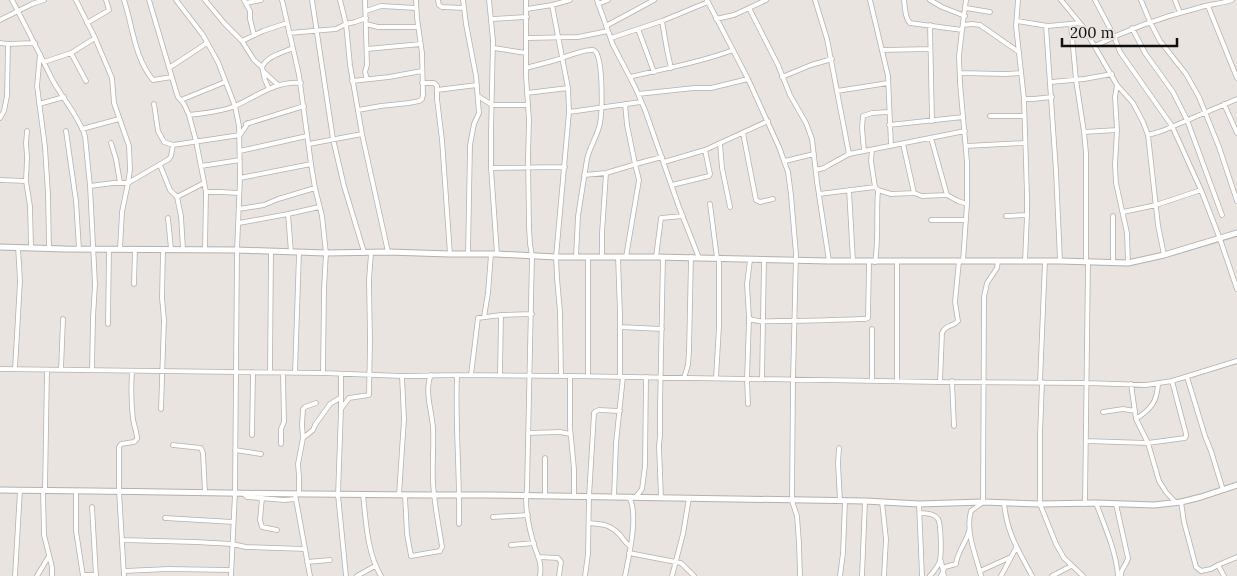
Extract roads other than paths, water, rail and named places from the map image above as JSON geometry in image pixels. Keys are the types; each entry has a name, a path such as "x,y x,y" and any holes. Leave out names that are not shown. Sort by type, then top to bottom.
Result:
{"street":[{"path":"12,0 53,80 85,136 90,186 95,284 92,370"},
{"path":"0,20 44,0"},
{"path":"76,0 112,78 114,103 129,146 130,170 122,212 120,249"},
{"path":"87,23 108,10 106,0"},
{"path":"124,0 135,44 147,72 153,80 172,77"},
{"path":"149,0 178,97 189,115 196,141 206,192 205,249"},
{"path":"177,0 203,35 218,62 235,106 240,126 235,493 231,576"},
{"path":"205,0 242,41 254,60 278,85"},
{"path":"254,35 250,11 245,1 261,0"},
{"path":"282,0 299,75 311,164 322,216 326,253 322,373"},
{"path":"312,0 333,139 344,186 368,252 369,395 349,398 341,409"},
{"path":"340,0 346,24 352,81 362,134 388,252"},
{"path":"366,0 367,65 365,72 367,79"},
{"path":"358,110 409,103 422,99 421,44 416,0"},
{"path":"438,0 439,5 442,6 464,8"},
{"path":"463,0 477,85 479,113 474,124 470,145 468,254"},
{"path":"484,317 494,254 491,115 494,48 489,0"},
{"path":"526,0 526,68 530,120 528,158 529,227 532,256 526,503 534,543 541,565 540,576"},
{"path":"527,8 552,5 568,0"},
{"path":"608,0 598,2 606,26 642,102 699,258"},
{"path":"606,26 654,0"},
{"path":"716,19 728,17 749,8 758,1 766,0"},
{"path":"816,0 832,58 849,154"},
{"path":"870,0 888,83 891,146"},
{"path":"904,0 910,24 962,28 972,24 980,25 1019,52"},
{"path":"930,0 964,16"},
{"path":"940,382 942,333 945,328 956,323 958,319 955,302 966,220 967,162 959,56 966,0"},
{"path":"1018,0 1017,21 1024,99 1027,215 1025,261"},
{"path":"1061,0 1080,23 1117,85 1133,103 1143,122 1148,136 1158,225 1164,255"},
{"path":"1095,0 1114,36 1120,52 1172,126 1201,190 1237,289"},
{"path":"1141,0 1160,41 1190,81 1205,112 1231,179 1237,200"},
{"path":"1175,0 1180,13"},
{"path":"1200,0 1202,6"},
{"path":"1095,46 1132,28 1202,6 1232,0"},
{"path":"611,38 662,21 707,1 748,79 785,161 791,195 796,260 792,501 797,516 800,576"},
{"path":"552,5 568,88 570,112 556,257 560,312 561,376"},
{"path":"366,11 382,6 416,8"},
{"path":"1208,6 1237,78"},
{"path":"749,8 812,139 818,194 829,261"},
{"path":"966,8 990,12"},
{"path":"289,33 336,29 366,18"},
{"path":"492,19 527,18"},
{"path":"662,21 671,68"},
{"path":"1017,21 1046,26 1080,23"},
{"path":"242,41 287,23"},
{"path":"366,24 378,27 418,27"},
{"path":"930,25 932,121"},
{"path":"1071,25 1086,153 1087,383 1085,504"},
{"path":"1046,26 1052,97 1060,261"},
{"path":"1132,28 1142,48 1173,92 1187,120 1222,215"},
{"path":"336,29 346,37"},
{"path":"638,29 654,72"},
{"path":"527,38 588,36 608,31"},
{"path":"44,62 71,53 95,38"},
{"path":"0,43 35,43"},
{"path":"169,68 207,43"},
{"path":"0,118 4,111 7,96 8,44"},
{"path":"367,49 421,44"},
{"path":"269,89 263,70 266,60 293,48"},
{"path":"494,48 526,53"},
{"path":"882,50 930,49"},
{"path":"526,68 587,50 596,51 599,58 602,107 599,128 589,152 584,175 578,216 576,257"},
{"path":"630,77 703,61 733,50"},
{"path":"40,53 37,86 45,147 50,248"},
{"path":"71,53 86,81"},
{"path":"782,77 811,64 832,58"},
{"path":"352,81 422,71"},
{"path":"960,73 1005,74 1021,72"},
{"path":"1051,82 1112,74"},
{"path":"291,82 299,75"},
{"path":"638,94 711,88 748,79"},
{"path":"181,100 225,82"},
{"path":"189,115 220,111 235,106 278,85 291,82 300,83"},
{"path":"422,83 434,83 438,90 437,99 442,140 450,254"},
{"path":"837,91 888,83"},
{"path":"438,90 477,85"},
{"path":"1117,85 1115,97 1116,183 1127,233 1128,263"},
{"path":"527,93 568,88"},
{"path":"478,96 492,105 528,105"},
{"path":"39,104 64,97"},
{"path":"1024,99 1033,100 1052,97"},
{"path":"1148,136 1237,99"},
{"path":"570,112 642,102"},
{"path":"154,104 159,132 164,142 173,145 240,135 248,124"},
{"path":"626,104 627,125 638,173 638,188 626,257"},
{"path":"1224,104 1237,133"},
{"path":"240,126 304,106"},
{"path":"864,151 863,116 872,113 889,112"},
{"path":"990,116 1024,116"},
{"path":"890,125 963,117"},
{"path":"82,129 119,119"},
{"path":"584,175 606,173 635,164 663,160 705,150 768,121"},
{"path":"1084,132 1116,130"},
{"path":"27,131 26,180 30,206 31,247"},
{"path":"66,131 76,201 79,249"},
{"path":"816,170 829,166 849,154 965,131"},
{"path":"743,133 756,200 760,202 773,199"},
{"path":"309,144 362,134"},
{"path":"240,151 307,136"},
{"path":"930,138 947,195"},
{"path":"111,143 120,183"},
{"path":"966,146 1025,143"},
{"path":"720,144 722,168 730,206"},
{"path":"903,144 914,193"},
{"path":"90,186 128,183 170,158 173,145"},
{"path":"672,186 709,176 705,150"},
{"path":"749,318 750,320 762,321 794,321 868,318 872,262 877,249 877,207 871,161 872,150"},
{"path":"785,161 814,154"},
{"path":"201,166 240,160"},
{"path":"240,178 311,164"},
{"path":"160,165 170,190 176,197 181,216 184,249"},
{"path":"491,168 565,167"},
{"path":"130,170 138,178"},
{"path":"602,257 606,173"},
{"path":"0,180 26,180"},
{"path":"176,197 204,183"},
{"path":"239,209 264,205 315,188"},
{"path":"818,194 876,189 891,194 947,195 967,204"},
{"path":"849,190 853,261"},
{"path":"1122,212 1201,190"},
{"path":"206,192 239,193"},
{"path":"710,204 718,258 719,327 716,378"},
{"path":"239,223 320,206"},
{"path":"288,214 291,252"},
{"path":"1006,216 1027,215"},
{"path":"656,257 661,218 683,216"},
{"path":"1113,216 1113,262"},
{"path":"168,218 171,249"},
{"path":"931,220 966,220"},
{"path":"0,247 205,249 299,253 388,252 556,257 691,257 872,262 1060,261 1128,263 1164,255 1237,233"},
{"path":"15,369 20,281 18,248"},
{"path":"108,324 109,249"},
{"path":"134,284 135,249"},
{"path":"161,409 164,320 162,298 163,250"},
{"path":"270,251 270,372"},
{"path":"295,373 299,253"},
{"path":"588,257 588,376"},
{"path":"614,497 621,377 618,257"},
{"path":"661,498 659,446 663,257"},
{"path":"684,378 688,365 689,351 691,257"},
{"path":"762,379 764,259"},
{"path":"748,404 749,318 747,284 750,260"},
{"path":"983,502 984,297 987,283 997,268 998,261"},
{"path":"1045,261 1041,382 1040,504 1056,544 1064,558 1083,576"},
{"path":"897,262 897,381"},
{"path":"471,375 477,320 484,317 532,314"},
{"path":"500,376 501,316"},
{"path":"61,370 63,319"},
{"path":"620,326 662,329"},
{"path":"872,329 872,380"},
{"path":"0,369 270,372 402,376 588,376 1158,384 1237,360"},
{"path":"48,370 44,535 52,568 52,576"},
{"path":"132,371 133,420 137,439 134,442 122,444 119,447 119,491 124,574 184,569 232,570"},
{"path":"252,435 253,372"},
{"path":"281,444 281,429 284,422 283,373"},
{"path":"341,374 338,494 346,576"},
{"path":"405,496 407,534 412,557 442,550 433,481 433,427 428,384 431,375"},
{"path":"456,375 460,495 459,524"},
{"path":"399,496 404,419 402,376"},
{"path":"570,376 570,434 573,452 574,497"},
{"path":"1187,376 1224,490"},
{"path":"636,497 642,489 645,466 646,377"},
{"path":"952,381 954,426"},
{"path":"1086,441 1148,442 1183,438 1186,436 1172,381"},
{"path":"1131,384 1136,419 1148,442 1159,481 1166,492 1179,503 1196,567 1201,571 1206,571 1237,557"},
{"path":"1136,419 1151,407 1156,400 1158,384"},
{"path":"303,438 312,430 330,404 340,398"},
{"path":"310,576 297,496 298,464 303,438 303,409 316,403"},
{"path":"1103,412 1123,409 1135,411"},
{"path":"585,576 588,554 594,413 599,410 620,411"},
{"path":"528,433 560,432 570,434"},
{"path":"173,445 201,448 203,453 204,492"},
{"path":"839,448 838,463 843,501 843,554 840,576"},
{"path":"235,450 261,454"},
{"path":"545,496 546,458"},
{"path":"0,490 204,492 297,496 338,494 460,495 865,501 919,504 983,502 1154,505 1179,503 1201,498 1237,485"},
{"path":"14,576 20,490"},
{"path":"76,491 76,531 83,576 96,575 92,508"},
{"path":"243,493 247,497 284,500 297,496"},
{"path":"363,495 375,566 381,576"},
{"path":"625,576 634,513 629,497"},
{"path":"262,498 260,520 262,527 277,530"},
{"path":"672,576 689,498"},
{"path":"862,576 865,501"},
{"path":"882,502 886,539 884,576"},
{"path":"983,502 971,511 970,526 973,549 980,574 1011,557"},
{"path":"1004,503 1010,536 1032,576"},
{"path":"919,504 922,576"},
{"path":"1096,504 1116,559 1120,576"},
{"path":"1116,504 1128,558 1121,570 1120,576"},
{"path":"920,513 930,514 939,520 942,574"},
{"path":"493,517 528,515"},
{"path":"165,518 233,522"},
{"path":"589,523 608,525 630,546"},
{"path":"942,574 947,566 956,564 958,554 965,542 970,526"},
{"path":"122,540 195,542 232,544 246,547 305,549"},
{"path":"511,545 534,543"},
{"path":"1001,576 1016,548"},
{"path":"629,553 682,563 694,576"},
{"path":"37,576 49,556"},
{"path":"539,558 558,558 561,562 559,576"},
{"path":"308,562 330,560"},
{"path":"930,576 941,561"},
{"path":"1218,565 1224,576"},
{"path":"357,576 375,566"},
{"path":"1052,576 1072,566"}]}
